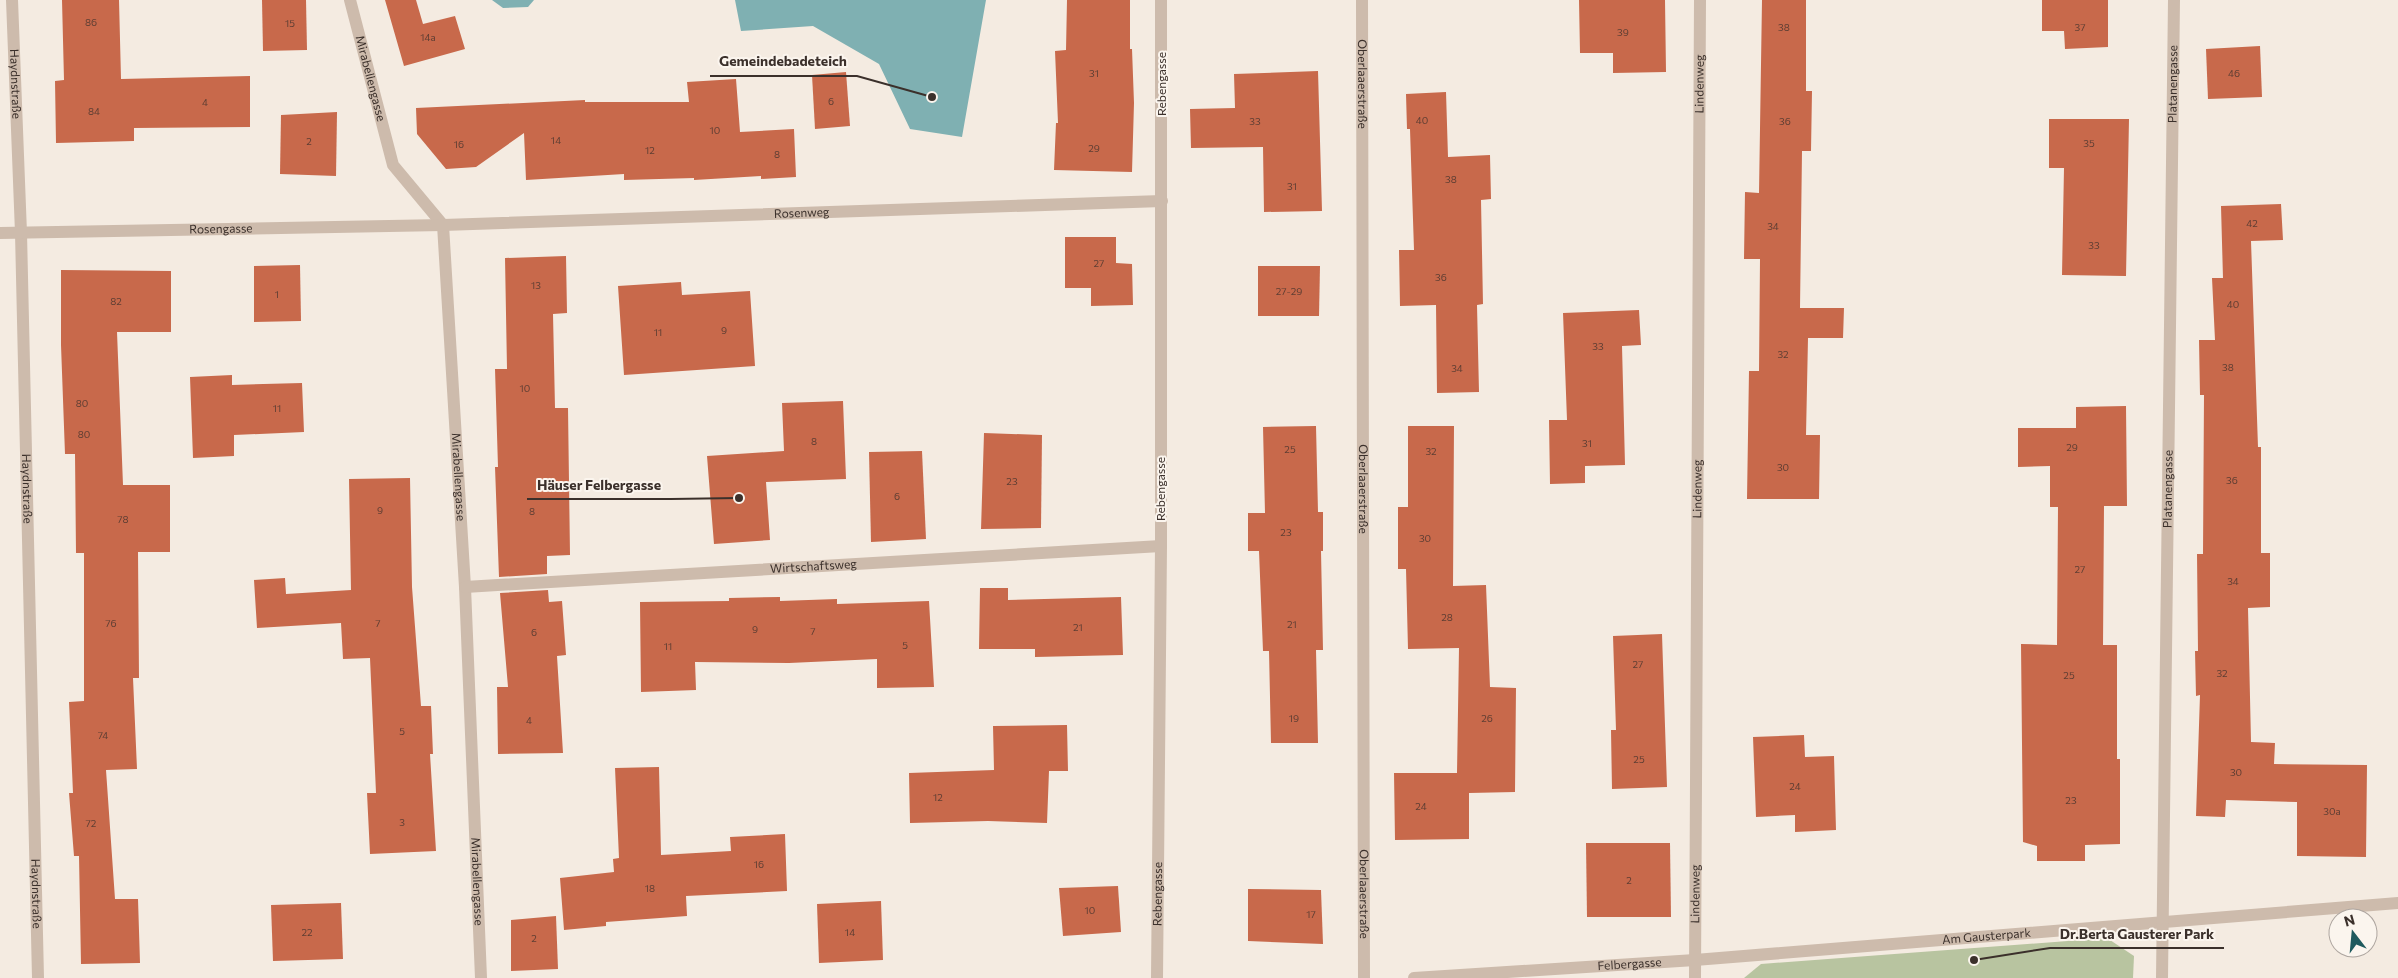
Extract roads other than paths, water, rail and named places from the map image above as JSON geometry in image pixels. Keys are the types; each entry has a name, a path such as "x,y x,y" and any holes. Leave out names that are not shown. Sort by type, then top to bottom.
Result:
{"street":[{"name":"Haydnstraße","path":"12,0 21,233 38,978"},
{"name":"Mirabellengasse","path":"350,0 393,165 443,225 465,587 481,978"},
{"name":"Rebengasse","path":"1157,978 1161,546 1161,0"},
{"name":"Oberlaaerstraße","path":"1362,0 1364,978"},
{"name":"Lindenweg","path":"1695,978 1700,0"},
{"name":"Platanengasse","path":"2162,978 2174,0"},
{"name":"Rosenweg","path":"443,225 1162,200"},
{"name":"Rosengasse","path":"0,233 443,225"},
{"name":"Wirtschaftsweg","path":"465,587 1161,546"},
{"name":"Am Gausterpark","path":"1695,960 2164,920 2398,903"},
{"name":"Felbergasse","path":"1414,978 1695,960"}],"water":[{"path":"492,0 534,0 528,7 503,8"},
{"path":"735,0 986,0 962,137 910,129 879,64 813,26 741,31"}],"place":[{"name":"Gemeindebadeteich","path":"932,97"},
{"name":"Häuser Felbergasse","path":"739,498"},
{"name":"Dr.Berta Gausterer Park","path":"1974,960"}]}
